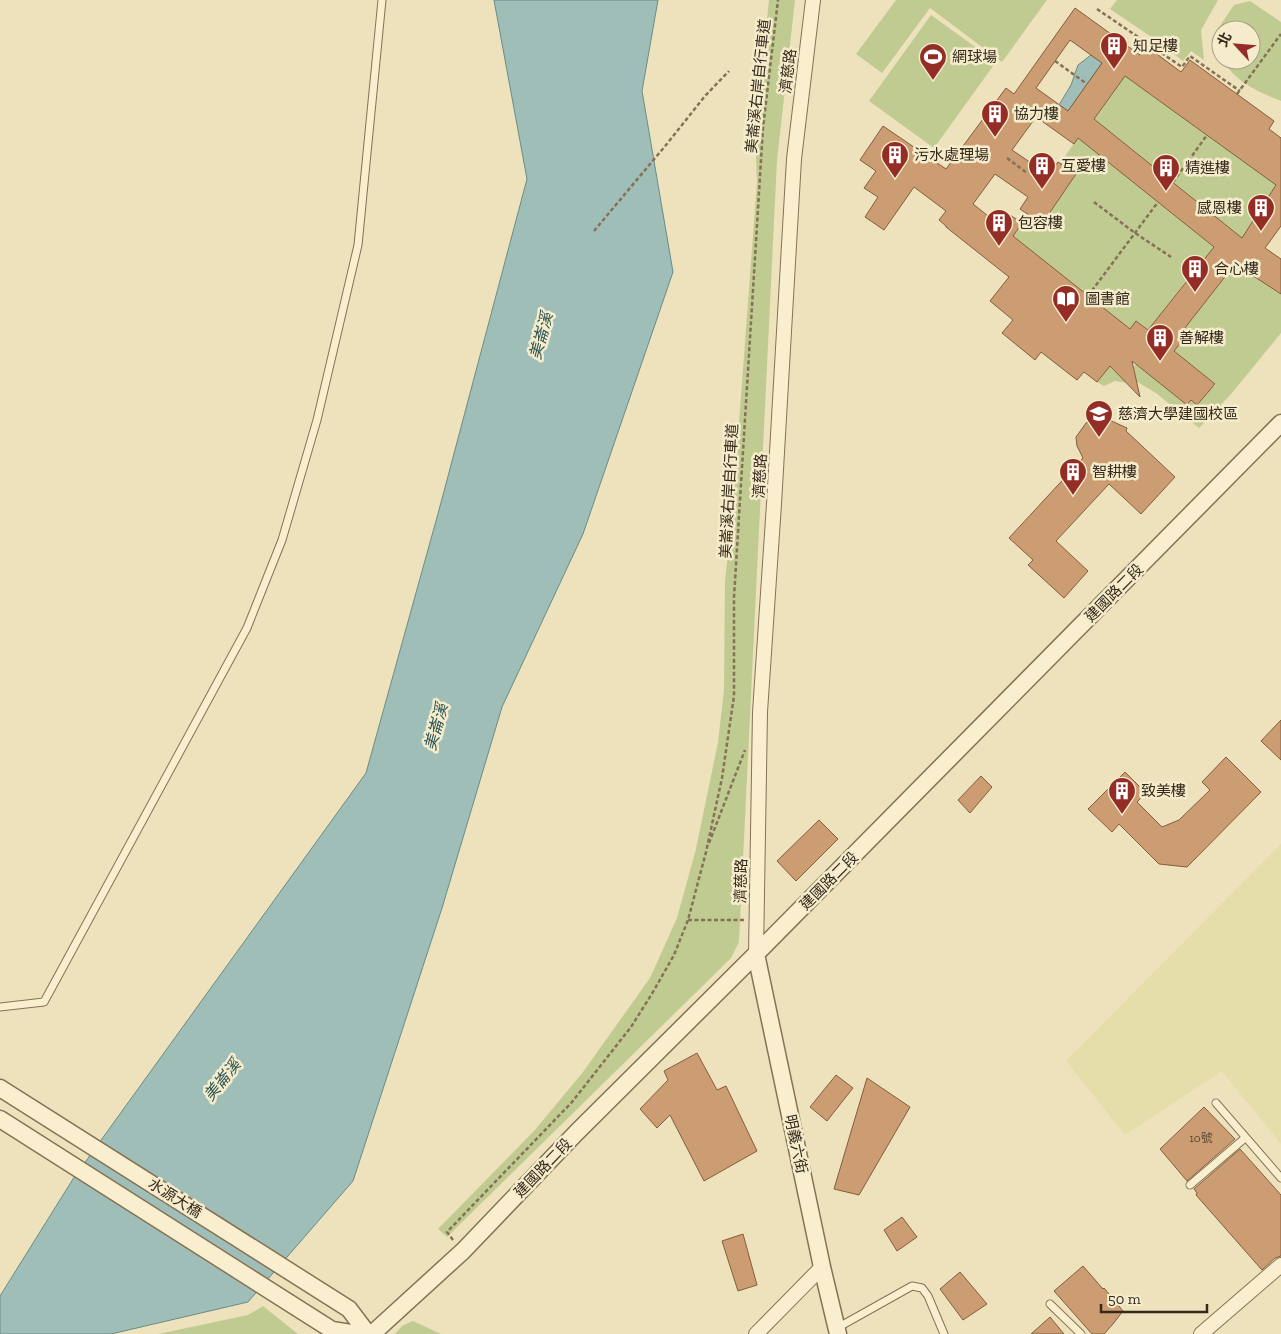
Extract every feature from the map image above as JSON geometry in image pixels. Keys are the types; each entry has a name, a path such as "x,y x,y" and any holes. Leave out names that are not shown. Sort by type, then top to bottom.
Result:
{"street":[{"name":"濟慈路","path":"756,954 760,712 794,159 813,0"},
{"name":"建國路二段","path":"372,1334 462,1251 577,1132 756,954 1281,423"},
{"name":"明義六街","path":"756,954 837,1331"},
{"name":"水源大橋","path":"0,1088 349,1308 368,1334"},
{"name":"水源大橋","path":"0,1119 332,1330 357,1334"},
{"path":"1201,1334 1281,1265"},
{"path":"756,1334 822,1267"}],"lane":[{"path":"0,1007 44,1002 247,628 282,540 317,420 358,245 382,0"},
{"path":"1216,1103 1281,1178"},
{"path":"1190,1185 1246,1138"},
{"path":"837,1331 912,1286 922,1288 928,1296 944,1334"},
{"path":"1050,1304 1081,1334"}],"path":[{"name":"美崙溪右岸自行車道","path":"706,852 722,778 734,696 734,597 763,128 778,0"},
{"path":"1097,9 1182,66 1190,56 1240,91"},
{"path":"1237,94 1281,34"},
{"path":"1055,61 1087,84"},
{"path":"594,231 705,96 729,71"},
{"path":"1173,182 1207,136"},
{"path":"1007,158 1027,174"},
{"path":"1094,202 1171,257"},
{"path":"1088,296 1158,202"},
{"path":"462,1251 447,1232 572,1102 631,1027 653,992 674,955 688,920 706,852 749,740 760,740"},
{"path":"688,920 757,920"}],"shaded area":[{"path":"1281,844 1281,1144 1222,1071 1125,1135 1066,1061"}],"green space":[{"path":"769,0 795,0 777,160 739,942 731,958 447,1237 438,1229 534,1131 583,1072 650,978 677,918 696,849 718,742 724,690 725,580 731,530 757,182 755,130"},
{"path":"896,0 1047,0 1002,62 930,8 882,73 856,54"},
{"path":"1117,0 1218,0 1201,30 1204,60 1191,51 1183,61 1110,9"},
{"path":"1250,1 1281,22 1281,101 1256,90 1230,70 1261,70 1261,20 1224,20 1234,5"},
{"name":"網球場","path":"931,15 996,62 934,148 869,101"},
{"path":"1125,76 1276,185 1242,238 1094,119"},
{"path":"1078,138 1226,257 1201,262 1161,313 1164,343 1137,321 1130,329 1013,236 1028,215 1042,224 1076,174 1060,163"},
{"path":"1235,264 1281,293 1281,333 1232,393 1199,428 1156,393 1129,375 1136,364 1187,405 1191,400 1197,405 1216,385 1174,351 1181,342 1177,338"},
{"path":"1126,346 1127,383 1115,381 1104,386 1097,382"},
{"path":"263,1306 298,1334 158,1334 248,1315"},
{"path":"413,1321 441,1334 395,1334 402,1326"}],"water":[{"name":"美崙溪","path":"494,0 658,0 642,91 673,272 583,534 502,707 442,908 353,1181 248,1302 111,1334 0,1334 0,1296 73,1179 366,773 439,510 527,179"},
{"path":"1091,55 1102,63 1068,111 1059,105 1071,85 1078,65"}],"building":[{"path":"1075,8 1140,55 1146,46 1181,72 1190,60 1274,121 1269,129 1281,138 1281,226 1265,248 1281,259 1281,294 1235,264 1177,338 1181,342 1174,351 1215,384 1197,405 1191,400 1187,405 1132,361 1140,397 1110,366 1097,382 1084,372 1077,380 1041,352 1035,360 1002,333 1013,320 990,301 1009,277 946,227 939,220 946,211 914,187 884,230 865,217 878,197 864,188 876,171 860,160 883,126 946,169 1006,88 1014,94","holes":["1070,40 1102,63 1068,111 1036,88","1125,76 1276,185 1242,238 1094,119","1036,117 1074,144 1078,138 1214,247 1148,330 1136,321 1130,329 1013,236 1022,223 1010,215 1002,227 973,204 995,174 1028,197 1020,209 1042,224 1076,174 1058,162 1049,175 1012,150"]},
{"name":"智耕樓","path":"1095,418 1107,419 1127,428 1126,431 1175,477 1141,514 1109,484 1056,541 1088,571 1064,598 1028,565 1033,560 1009,538 1083,458 1077,446 1076,437 1086,423"},
{"path":"1281,720 1281,760 1261,741"},
{"name":"致美樓","path":"1226,757 1261,792 1187,867 1159,864 1119,824 1112,832 1088,809 1125,772 1146,793 1137,802 1162,827 1179,820 1210,790 1202,782"},
{"path":"981,776 992,787 970,813 958,800"},
{"path":"819,820 838,839 796,881 777,861"},
{"path":"697,1053 717,1090 726,1086 757,1151 704,1181 670,1115 657,1128 640,1109 668,1080 664,1071"},
{"path":"836,1075 853,1088 827,1121 810,1107"},
{"path":"867,1078 910,1107 859,1195 834,1189"},
{"path":"1204,1107 1235,1139 1187,1181 1160,1149"},
{"path":"1240,1149 1281,1195 1281,1256 1275,1258 1262,1270 1196,1195 1197,1193 1194,1189"},
{"path":"902,1217 917,1237 897,1251 884,1230"},
{"path":"743,1234 757,1285 738,1291 722,1241"},
{"path":"1083,1266 1123,1311 1104,1334 1092,1334 1054,1291"},
{"path":"960,1272 987,1304 963,1320 940,1289"},
{"path":"1050,1317 1064,1334 1031,1334"}],"place":[{"name":"知足樓","path":"1114,70"},
{"name":"網球場","path":"933,81"},
{"name":"協力樓","path":"995,138"},
{"name":"污水處理場","path":"895,179"},
{"name":"互愛樓","path":"1042,190"},
{"name":"精進樓","path":"1166,192"},
{"name":"感恩樓","path":"1261,232"},
{"name":"包容樓","path":"999,247"},
{"name":"合心樓","path":"1195,293"},
{"name":"圖書館","path":"1066,323"},
{"name":"善解樓","path":"1160,362"},
{"name":"慈濟大學建國校區","path":"1099,438"},
{"name":"智耕樓","path":"1073,496"},
{"name":"致美樓","path":"1122,815"}]}
